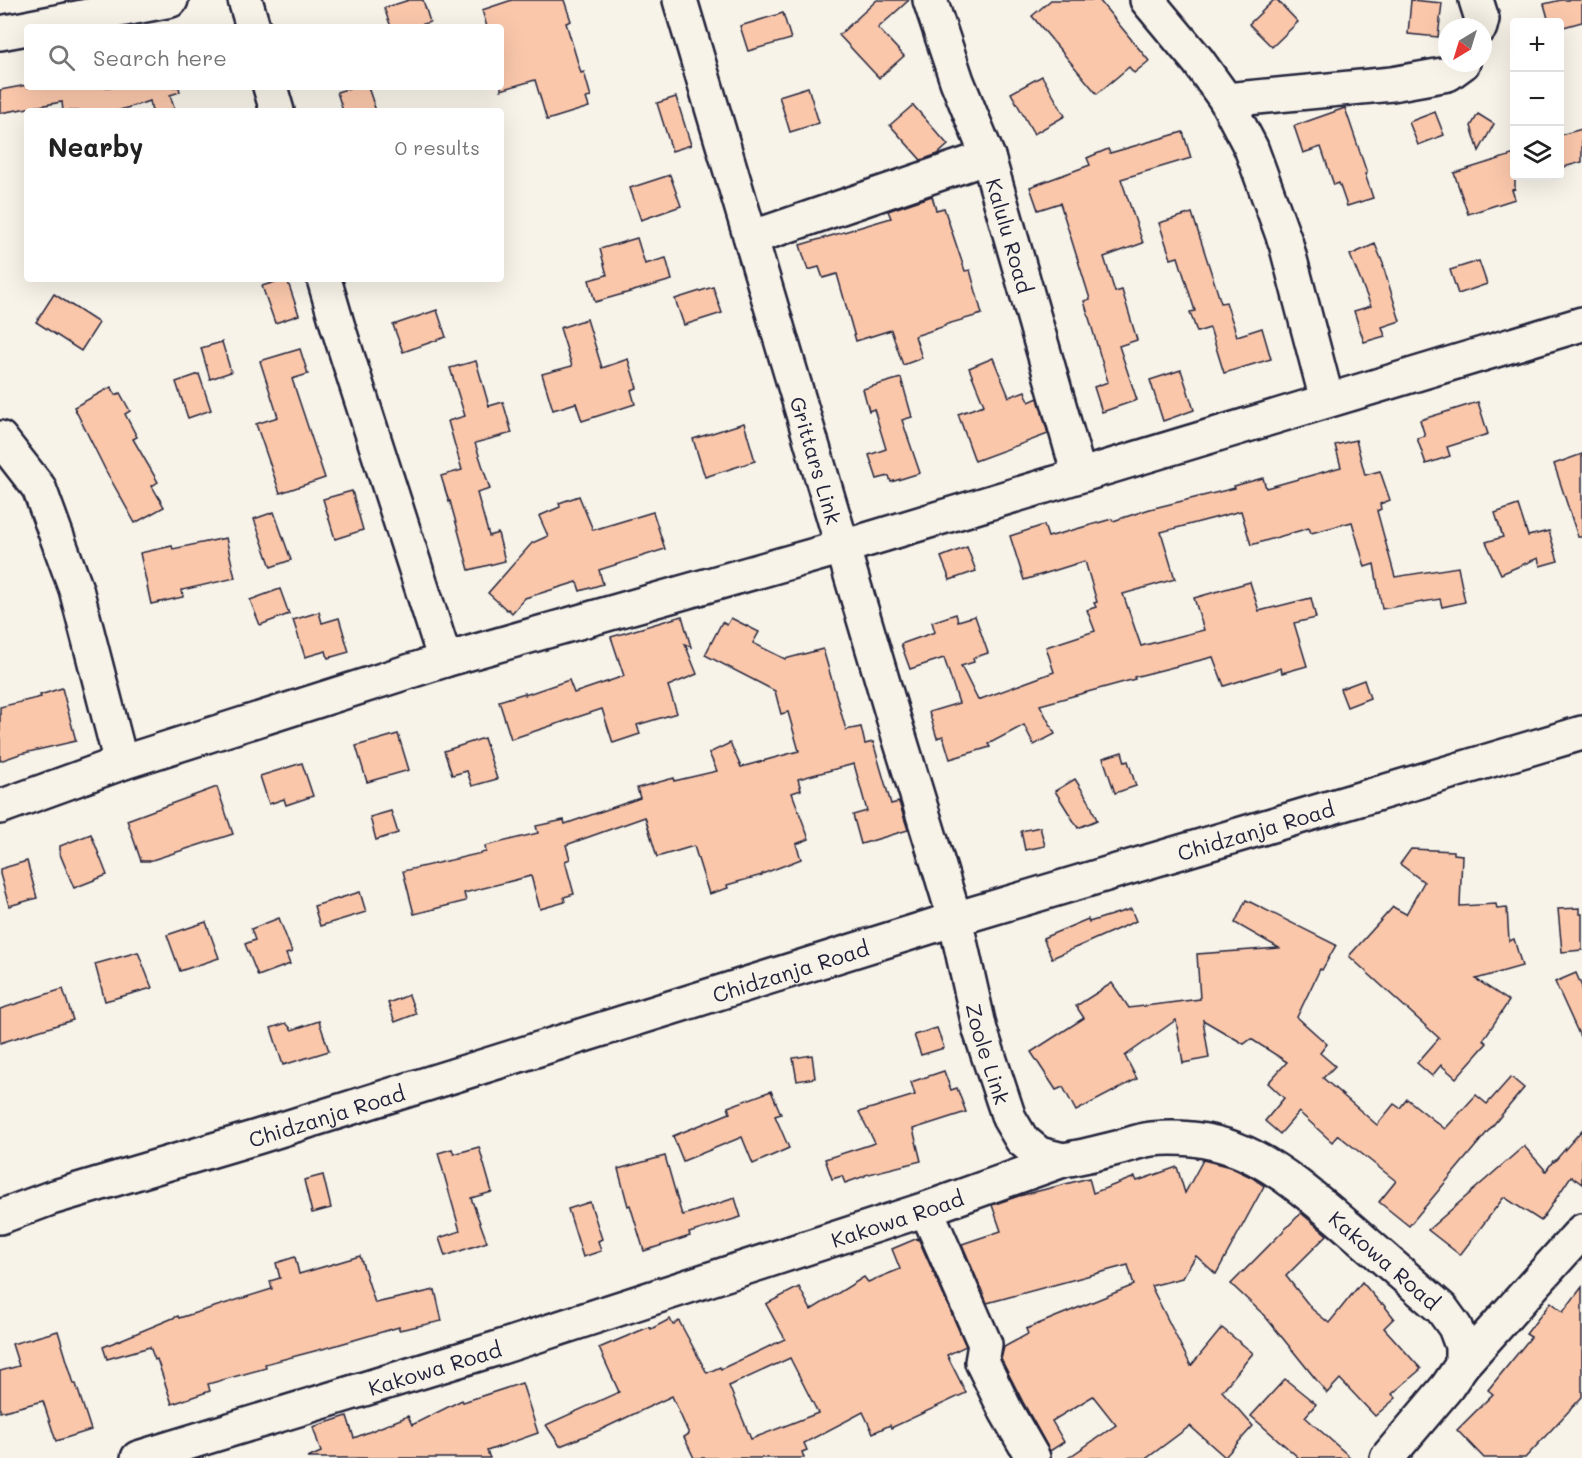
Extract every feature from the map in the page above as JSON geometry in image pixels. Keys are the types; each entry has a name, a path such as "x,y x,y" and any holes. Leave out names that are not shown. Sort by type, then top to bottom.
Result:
{"street":[{"path":"45,24 171,0"},
{"path":"245,0 252,24"},
{"name":"Grittars Link","path":"680,0 955,920"},
{"name":"Kalulu Road","path":"930,0 957,81 988,157 1079,475"},
{"path":"1147,0 1198,61 1226,100 1251,148 1286,244 1327,400"},
{"path":"1476,0 1482,18"},
{"path":"0,33 24,28"},
{"path":"1226,100 1392,84 1451,72"},
{"path":"271,90 276,108"},
{"path":"751,238 988,157"},
{"path":"325,282 445,660"},
{"path":"0,807 121,763 445,660 843,547 1582,324"},
{"path":"0,438 39,489 44,500 76,589 121,763"},
{"name":"Chidzanja Road","path":"0,1217 51,1198 955,920 1582,733"},
{"name":"Zoole Link","path":"955,920 980,1030 1009,1118 1022,1140 1039,1154 1063,1160"},
{"name":"Kakowa Road","path":"138,1458 495,1349 927,1209 1063,1160 1150,1139 1208,1140 1236,1149 1263,1161 1304,1190 1443,1309 1455,1327 1462,1346 1462,1365"},
{"path":"927,1209 985,1344 982,1362 1033,1458"},
{"path":"1388,1458 1447,1388 1462,1365 1582,1231"}],"building":[{"path":"409,0 423,0 430,22 390,24 384,8"},
{"path":"512,0 564,0 571,21 566,23 591,97 586,98 589,107 547,120 535,80 504,89 504,24 486,24 482,10"},
{"path":"877,0 909,0 878,28 904,56 879,78 839,35"},
{"path":"1051,0 1099,0 1149,61 1134,73 1129,67 1097,94 1032,16"},
{"path":"1274,0 1277,0 1298,22 1272,47 1249,24"},
{"path":"1411,0 1442,3 1440,18 1438,18 1438,37 1408,34"},
{"path":"1561,0 1582,0 1582,22 1564,27 1564,18 1548,18 1544,4"},
{"path":"783,13 791,39 748,51 740,26"},
{"path":"1042,76 1065,116 1034,134 1011,93"},
{"path":"24,86 24,90 180,90 180,92 170,95 174,108 151,108 150,101 127,108 63,108 62,102 0,113 0,90"},
{"path":"808,87 819,123 790,132 779,96"},
{"path":"369,90 375,108 342,108 337,92"},
{"path":"676,97 691,145 672,151 657,103"},
{"path":"913,105 948,145 938,154 921,160 890,125"},
{"path":"1345,108 1373,198 1347,206 1339,183 1334,185 1321,147 1303,153 1294,126"},
{"path":"1435,112 1444,135 1418,145 1409,122"},
{"path":"1478,114 1494,124 1479,151 1471,126"},
{"path":"1582,129 1582,162 1564,167 1564,134"},
{"path":"1183,132 1191,158 1121,179 1143,243 1104,257 1115,292 1122,290 1137,340 1119,346 1137,400 1102,412 1094,387 1108,382 1084,301 1090,299 1060,203 1038,210 1030,187 1090,165 1087,158 1108,149 1110,153"},
{"path":"1510,156 1510,180 1515,180 1515,189 1512,190 1515,199 1468,214 1454,173"},
{"path":"670,175 681,206 641,220 630,188"},
{"path":"932,196 936,210 944,208 965,271 970,270 982,314 915,336 922,358 903,365 891,330 856,341 837,274 823,278 819,267 808,270 800,245 891,218 888,211"},
{"path":"1192,213 1221,303 1226,302 1237,336 1262,328 1271,359 1224,373 1210,328 1197,332 1190,312 1195,311 1178,257 1171,259 1159,223"},
{"path":"637,238 645,264 666,258 672,280 595,302 589,280 607,275 600,249"},
{"path":"1375,244 1400,321 1382,327 1385,336 1364,342 1354,311 1371,306 1350,255"},
{"path":"1479,261 1487,284 1458,294 1450,270"},
{"path":"275,282 288,282 299,315 275,323 262,286"},
{"path":"713,287 722,313 684,325 675,299"},
{"path":"54,294 99,323 81,351 36,322"},
{"path":"437,310 446,337 403,352 393,325"},
{"path":"587,319 602,368 628,359 637,388 631,390 635,404 582,421 576,403 553,410 542,374 572,366 560,328"},
{"path":"222,342 231,372 210,379 201,348"},
{"path":"300,349 308,374 292,379 325,478 280,493 256,424 278,417 260,361"},
{"path":"993,358 1009,397 1025,391 1029,402 1038,398 1048,434 975,461 958,414 984,405 969,368"},
{"path":"476,361 489,406 503,402 512,433 475,443 490,489 477,493 489,536 498,533 505,561 469,570 441,476 462,470 448,421 465,416 450,368"},
{"path":"1181,370 1194,410 1163,421 1150,380"},
{"path":"199,374 211,410 188,418 176,382"},
{"path":"901,378 912,417 902,420 920,473 891,482 889,476 877,479 869,455 886,449 874,409 869,411 863,389"},
{"path":"111,387 115,395 120,393 130,411 125,414 137,437 133,439 158,482 152,486 164,507 135,523 74,407"},
{"path":"1478,402 1488,434 1447,447 1450,456 1426,464 1417,438 1425,436 1420,420"},
{"path":"744,423 755,461 705,477 693,439"},
{"path":"1356,440 1365,475 1380,471 1390,500 1380,504 1381,509 1377,511 1395,577 1458,567 1465,602 1442,607 1440,599 1382,609 1374,564 1365,567 1352,522 1311,533 1309,528 1251,545 1241,511 1161,532 1175,579 1123,594 1141,646 1204,630 1194,598 1250,582 1259,611 1311,598 1316,618 1294,623 1307,666 1282,673 1281,668 1224,686 1213,657 1134,677 1135,679 1040,705 1055,734 1034,745 1024,725 988,744 990,747 950,759 943,736 937,738 929,712 959,703 944,658 910,669 901,644 935,632 932,622 956,614 958,621 975,616 988,653 973,658 974,662 961,666 978,700 1054,672 1046,647 1095,631 1087,610 1096,607 1094,603 1097,602 1085,561 1024,580 1010,536 1044,525 1048,537 1235,488 1234,486 1263,478 1266,488 1341,467 1335,445"},
{"path":"1582,454 1582,537 1578,537 1554,464"},
{"path":"352,491 363,530 335,539 323,499"},
{"path":"579,496 593,530 653,512 665,549 599,570 603,584 580,591 577,582 525,598 512,613 507,610 488,593 532,543 548,536 539,516 560,507 559,503"},
{"path":"1518,505 1528,536 1549,531 1558,561 1540,566 1538,558 1501,574 1486,542 1503,537 1495,513"},
{"path":"274,512 291,560 271,567 254,519"},
{"path":"226,538 235,578 182,590 183,597 151,604 140,553"},
{"path":"967,547 976,571 950,580 941,557"},
{"path":"280,589 289,614 260,625 250,600"},
{"path":"319,612 322,623 339,618 349,652 328,658 326,651 305,657 293,620"},
{"path":"682,616 691,647 685,644 697,674 668,686 677,713 637,725 640,734 613,743 602,709 511,739 499,701 569,680 574,693 624,676 611,637"},
{"path":"731,618 759,632 753,643 785,659 823,649 846,730 861,727 865,744 873,742 891,804 899,802 908,830 861,844 853,815 867,811 854,764 798,779 801,790 792,793 809,839 796,844 801,859 762,875 727,885 728,888 709,894 694,846 657,857 645,817 566,845 570,859 565,861 574,894 564,897 565,902 540,909 531,876 464,893 466,901 414,914 403,871 486,852 485,846 538,833 536,826 564,820 565,824 640,798 637,788 674,778 674,781 717,771 709,753 730,743 741,767 799,751 788,712 781,714 775,691 705,655 722,622 727,625"},
{"path":"1364,680 1370,698 1347,707 1340,689"},
{"path":"62,688 76,741 0,761 0,707 41,697 40,695"},
{"path":"398,734 409,770 367,782 356,746"},
{"path":"484,738 497,779 472,786 467,771 452,775 444,751"},
{"path":"1122,752 1125,762 1128,761 1136,786 1115,793 1103,758"},
{"path":"302,763 313,796 286,805 284,799 269,804 260,776"},
{"path":"1075,779 1089,801 1097,820 1078,828 1055,791"},
{"path":"217,787 233,834 149,861 141,861 127,820"},
{"path":"391,811 398,833 376,840 370,817"},
{"path":"1040,827 1045,846 1025,850 1021,831"},
{"path":"91,834 107,875 74,888 60,854 60,846"},
{"path":"1411,849 1454,851 1454,854 1462,855 1460,906 1496,904 1497,909 1507,908 1509,941 1514,939 1522,966 1476,979 1509,1001 1483,1040 1487,1043 1456,1078 1441,1065 1432,1076 1417,1063 1439,1038 1349,956 1393,907 1406,914 1424,882 1400,864"},
{"path":"27,861 37,898 9,906 0,869"},
{"path":"360,892 366,912 320,926 314,906"},
{"path":"1246,900 1336,945 1322,970 1320,969 1297,1017 1327,1044 1320,1053 1335,1066 1323,1078 1377,1125 1394,1104 1400,1108 1407,1099 1445,1129 1476,1095 1487,1104 1511,1077 1524,1088 1409,1226 1379,1202 1396,1181 1338,1135 1332,1142 1299,1112 1280,1134 1265,1121 1284,1098 1268,1083 1287,1062 1251,1039 1244,1044 1203,1020 1209,1058 1183,1063 1176,1020 1125,1056 1137,1079 1076,1111 1063,1087 1056,1090 1031,1052 1084,1018 1076,1006 1112,983 1129,1008 1200,999 1197,954 1279,948 1235,923"},
{"path":"1580,908 1582,950 1562,952 1558,909"},
{"path":"1131,909 1136,921 1052,958 1043,938 1088,919 1089,922"},
{"path":"279,918 292,952 286,954 290,964 258,976 245,944 255,940 251,929"},
{"path":"206,922 219,958 180,971 167,935"},
{"path":"138,952 152,988 105,1001 95,964"},
{"path":"1576,973 1582,987 1582,1041 1555,982"},
{"path":"63,989 73,1020 0,1043 0,1009"},
{"path":"409,995 416,1014 395,1022 388,1003"},
{"path":"319,1021 329,1051 283,1065 271,1028 286,1023 292,1030"},
{"path":"937,1028 944,1048 921,1055 914,1035"},
{"path":"812,1055 815,1078 797,1081 793,1058"},
{"path":"944,1071 951,1090 957,1088 966,1112 913,1129 921,1161 865,1175 845,1183 842,1176 832,1179 825,1159 875,1143 859,1112 915,1095 911,1082"},
{"path":"771,1091 781,1114 775,1116 789,1148 753,1164 742,1137 683,1161 673,1136 730,1113 728,1107"},
{"path":"1582,1130 1582,1184 1571,1176 1541,1221 1504,1197 1460,1255 1428,1230 1524,1146 1546,1171"},
{"path":"479,1147 492,1192 471,1198 487,1242 445,1256 439,1238 460,1231 438,1153 452,1149 454,1154"},
{"path":"665,1156 683,1215 735,1198 741,1217 689,1233 690,1236 644,1251 618,1169"},
{"path":"1203,1160 1230,1167 1264,1186 1216,1274 1196,1256 1182,1278 1151,1286 1191,1366 1222,1328 1253,1353 1222,1391 1253,1426 1225,1457 1190,1426 1147,1458 1068,1458 1116,1425 1093,1396 1052,1421 1064,1442 1050,1451 1001,1359 1004,1347 1028,1334 1026,1329 1134,1285 1128,1265 987,1303 962,1244 1001,1231 992,1205 1089,1178 1093,1193 1135,1177 1137,1181 1177,1167 1185,1193"},
{"path":"323,1175 331,1208 312,1213 304,1180"},
{"path":"590,1202 602,1239 598,1241 601,1251 583,1257 568,1209"},
{"path":"1301,1213 1327,1235 1286,1276 1312,1309 1329,1323 1362,1282 1394,1318 1384,1328 1421,1369 1392,1394 1396,1398 1375,1416 1340,1379 1327,1393 1264,1315 1231,1284"},
{"path":"918,1238 966,1346 947,1355 966,1393 891,1428 890,1425 873,1433 863,1412 804,1443 807,1450 802,1452 804,1458 694,1458 684,1437 689,1434 672,1396 560,1446 546,1425 619,1392 599,1348 649,1327 651,1329 670,1319 673,1325 679,1321 707,1373 720,1367 721,1369 785,1339 766,1304 799,1287 811,1310 864,1277 868,1282 900,1269 892,1249","holes":["790,1358 818,1413 751,1439 729,1386"]},
{"path":"360,1256 375,1303 435,1290 442,1321 399,1330 399,1327 265,1364 266,1368 208,1384 210,1391 172,1404 157,1359 155,1360 150,1347 107,1359 103,1347 178,1316 179,1318 272,1289 270,1281 280,1278 276,1263 295,1257 299,1274"},
{"path":"1582,1287 1582,1397 1525,1458 1484,1458 1457,1430 1493,1394 1488,1390 1531,1337 1526,1334 1551,1302 1563,1312"},
{"path":"58,1331 91,1430 56,1441 43,1401 0,1412 0,1371 19,1366 12,1344"},
{"path":"1285,1379 1316,1404 1305,1417 1351,1458 1299,1458 1251,1416"},
{"path":"522,1383 538,1433 487,1451 490,1458 307,1458 321,1452 313,1427 347,1416 354,1438 408,1416 412,1425 462,1400 463,1402"}]}
